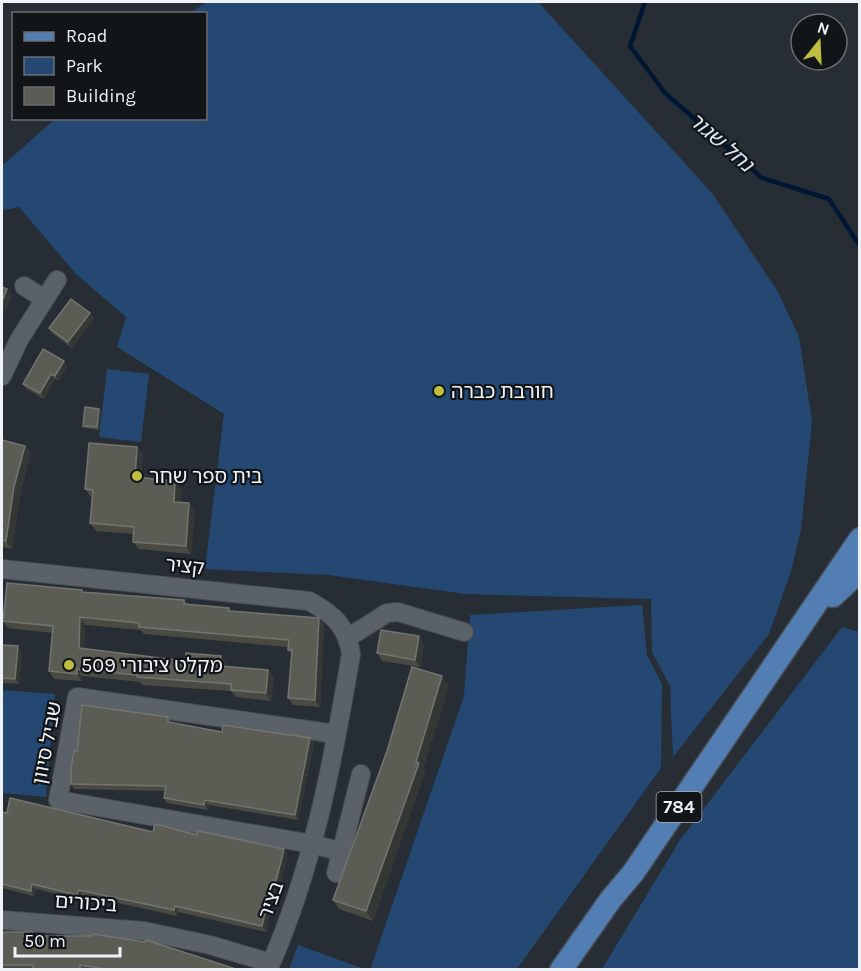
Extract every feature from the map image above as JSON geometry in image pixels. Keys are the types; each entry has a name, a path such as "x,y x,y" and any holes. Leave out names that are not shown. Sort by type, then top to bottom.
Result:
{"main road":[{"name":"784","path":"561,969 611,899 633,873 860,540"},
{"name":"784","path":"803,624 860,571"},
{"path":"576,969 619,903 633,873"}],"street":[{"path":"2,376 19,340 57,280"},
{"path":"24,286 44,299"},
{"name":"קציר","path":"2,569 309,602 338,620 349,637"},
{"path":"336,734 351,654 349,637 387,613 398,612 464,632"},
{"name":"שביל סיוון","path":"312,843 58,800 77,697 336,734"},
{"name":"בציר","path":"270,966 304,874 336,734"},
{"path":"336,873 361,774"},
{"path":"312,843 343,852"},
{"name":"ביכורים","path":"2,920 144,931 210,945 270,966"}],"green space":[{"path":"207,2 538,2 712,193 778,292 799,337 812,421 801,530 791,571 769,634 673,757 670,686 652,652 651,599 466,594 328,575 205,569 224,414 117,347 126,317 76,274 19,207 2,211 2,166 54,120 207,120 207,12 192,12"},
{"path":"107,369 149,374 141,442 99,437"},
{"path":"642,605 647,655 662,684 661,768 517,969 370,970 464,696 470,615"},
{"path":"842,627 859,632 859,969 602,969 680,840"},
{"path":"2,690 55,694 46,797 2,793"},
{"path":"298,945 364,969 289,969"}],"building":[{"path":"2,287 7,289 2,302"},
{"path":"71,299 90,313 68,342 49,328"},
{"path":"43,349 64,361 55,376 51,374 40,393 23,384"},
{"path":"85,407 99,409 97,427 83,426"},
{"path":"2,440 25,446 14,487 6,541 2,540"},
{"path":"89,443 137,447 135,477 175,481 174,502 189,503 186,546 133,542 134,527 90,523 93,490 85,489"},
{"path":"7,583 184,600 184,604 229,608 229,611 319,618 315,700 288,698 292,650 288,650 289,640 139,627 139,623 80,617 79,648 185,661 186,653 221,656 220,666 268,670 266,693 231,690 231,684 137,677 137,675 77,669 77,674 49,671 53,626 3,621"},
{"path":"381,630 419,636 415,660 377,653"},
{"path":"2,645 18,646 15,679 2,678"},
{"path":"412,667 442,676 416,762 419,763 366,911 333,900 387,751"},
{"path":"82,705 168,717 168,722 222,732 223,725 310,738 295,815 205,800 204,805 164,798 166,786 71,784 71,769 74,751 77,751"},
{"path":"10,798 153,832 155,824 197,835 198,831 284,849 276,881 273,880 262,926 175,906 174,910 79,890 77,895 32,884 31,891 2,884 2,812 7,813"},
{"path":"2,932 33,932 33,936 92,936 93,934 145,942 146,940 233,968 106,969 80,965 80,969 33,969 33,965 2,965"}],"waterway":[{"name":"נחל שגור","path":"645,2 630,46 665,93 762,178 829,199 860,246"}],"place":[{"name":"חורבת כברה","path":"439,391"},
{"name":"בית ספר שחר","path":"137,476"},
{"name":"מקלט ציבורי 509","path":"69,665"}]}
